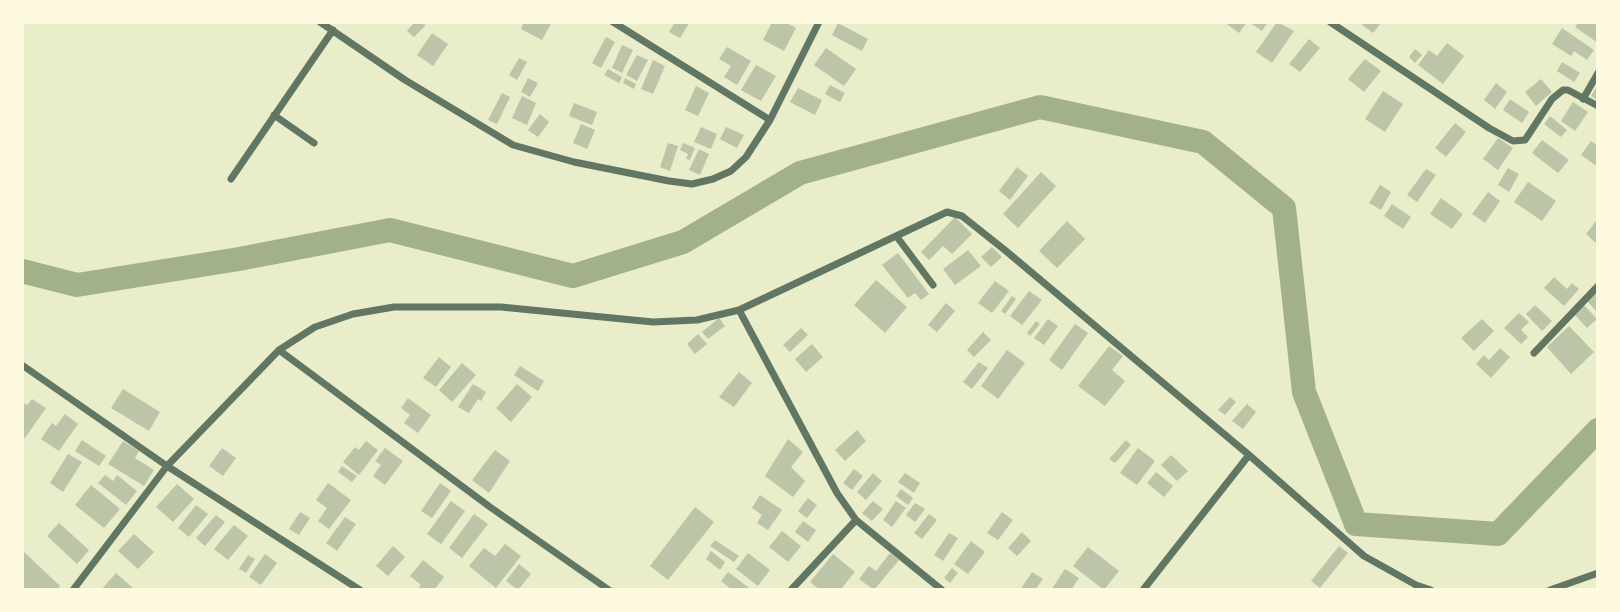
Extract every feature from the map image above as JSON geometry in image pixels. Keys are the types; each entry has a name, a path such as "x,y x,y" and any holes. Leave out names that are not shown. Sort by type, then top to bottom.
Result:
{"street":[{"path":"320,22 405,80 513,145 574,162 692,184 731,171 746,157 770,120 819,22"},
{"path":"613,22 770,120"},
{"path":"1330,22 1513,141 1525,140 1552,99 1563,90 1598,106"},
{"path":"231,179 333,30"},
{"path":"1583,99 1598,73"},
{"path":"274,115 314,143"},
{"path":"73,590 167,466 279,350 315,327 353,314 394,307 501,307 653,322 697,320 739,310 950,212 962,216 1249,455 1364,556 1431,590"},
{"path":"897,237 933,285"},
{"path":"1534,353 1598,286"},
{"path":"739,310 837,493 856,520 942,590"},
{"path":"279,350 490,507 609,590"},
{"path":"22,365 167,466 360,590"},
{"path":"1143,590 1249,455"},
{"path":"791,590 856,520"},
{"path":"1550,590 1598,573"}],"building":[{"path":"415,22 426,25 414,37 407,31"},
{"path":"524,22 552,22 542,40 521,29"},
{"path":"675,22 690,22 680,38 669,32"},
{"path":"772,22 785,22 796,28 784,51 763,40"},
{"path":"1224,22 1247,22 1239,33"},
{"path":"1249,22 1268,22 1262,31"},
{"path":"1277,22 1294,31 1272,63 1256,52"},
{"path":"1365,22 1382,22 1373,33 1362,25"},
{"path":"1579,22 1598,25 1598,43 1575,27"},
{"path":"838,23 868,39 862,51 832,35"},
{"path":"1562,28 1594,50 1587,60 1574,51 1571,56 1552,44"},
{"path":"432,33 448,44 433,66 417,55"},
{"path":"606,37 615,42 601,68 592,63"},
{"path":"1309,39 1320,48 1300,72 1289,64"},
{"path":"1447,43 1464,56 1443,84 1418,65 1429,50 1437,56"},
{"path":"622,45 633,50 622,73 612,68"},
{"path":"727,47 751,61 737,85 724,77 731,66 719,59"},
{"path":"826,48 856,69 844,86 814,65"},
{"path":"1415,49 1422,55 1415,63 1409,57"},
{"path":"637,55 648,60 637,81 626,75"},
{"path":"519,58 527,62 517,80 509,75"},
{"path":"1365,59 1381,71 1364,92 1348,79"},
{"path":"653,60 665,66 653,94 641,89"},
{"path":"1562,62 1580,73 1574,82 1557,71"},
{"path":"756,65 776,76 761,101 741,90"},
{"path":"608,69 622,77 619,83 604,75"},
{"path":"528,78 538,83 530,97 521,92"},
{"path":"625,78 636,84 634,89 623,83"},
{"path":"1541,79 1552,92 1536,106 1525,92"},
{"path":"1496,83 1507,92 1495,109 1484,100"},
{"path":"1598,84 1598,100 1591,96"},
{"path":"830,85 845,93 840,102 825,94"},
{"path":"696,86 709,93 698,116 685,110"},
{"path":"798,88 822,100 815,115 790,102"},
{"path":"1383,91 1403,104 1385,132 1365,119"},
{"path":"502,93 510,97 497,124 488,120"},
{"path":"522,96 536,103 527,125 512,118"},
{"path":"1510,99 1529,112 1522,123 1503,110"},
{"path":"1573,102 1588,112 1575,131 1561,121"},
{"path":"574,103 597,112 592,125 569,116"},
{"path":"540,114 549,122 538,137 528,130"},
{"path":"1550,116 1567,130 1561,137 1544,124"},
{"path":"1455,123 1466,132 1446,157 1435,148"},
{"path":"581,124 595,130 587,149 573,143"},
{"path":"701,127 717,134 711,149 694,142"},
{"path":"726,127 744,135 737,148 720,139"},
{"path":"1498,138 1513,148 1498,170 1483,159"},
{"path":"1542,140 1569,160 1558,173 1532,153"},
{"path":"1591,141 1598,146 1598,167 1581,155"},
{"path":"668,143 678,146 670,171 660,167"},
{"path":"683,143 695,148 690,160 686,159 688,154 680,150"},
{"path":"699,149 709,154 700,175 689,170"},
{"path":"1017,167 1028,176 1010,200 999,191"},
{"path":"1508,168 1519,174 1509,192 1498,185"},
{"path":"1426,169 1436,175 1417,202 1407,195"},
{"path":"1041,172 1056,186 1018,228 1003,214"},
{"path":"1528,182 1556,201 1542,221 1514,202"},
{"path":"1380,185 1391,192 1381,210 1369,203"},
{"path":"1488,192 1500,201 1485,223 1472,214"},
{"path":"1441,198 1463,214 1452,229 1430,214"},
{"path":"1392,204 1411,217 1403,229 1384,216"},
{"path":"955,217 972,234 952,254 943,246 929,260 921,252"},
{"path":"1067,221 1085,239 1057,268 1039,251"},
{"path":"1598,222 1598,245 1586,234"},
{"path":"992,247 1002,257 991,267 981,257"},
{"path":"968,250 981,266 955,285 943,269"},
{"path":"898,253 929,294 921,300 915,293 908,298 882,265"},
{"path":"1554,277 1567,289 1572,283 1579,289 1564,306 1544,288"},
{"path":"876,280 907,307 885,333 854,305"},
{"path":"995,281 1009,291 992,313 978,303"},
{"path":"1029,291 1042,300 1022,325 1010,316"},
{"path":"1598,291 1598,313 1587,301"},
{"path":"1012,296 1016,299 1005,314 1001,311"},
{"path":"946,303 955,311 937,332 928,325"},
{"path":"1535,305 1552,321 1542,331 1526,314"},
{"path":"1584,305 1597,319 1587,328 1574,314"},
{"path":"1519,313 1529,322 1521,330 1528,337 1521,344 1504,328"},
{"path":"719,318 725,326 708,339 702,332"},
{"path":"1048,319 1058,326 1044,345 1034,338"},
{"path":"1482,319 1494,331 1474,351 1461,338"},
{"path":"1036,321 1040,324 1030,336 1027,333"},
{"path":"1075,324 1088,333 1062,370 1049,360"},
{"path":"1569,326 1594,352 1571,374 1547,347"},
{"path":"801,328 808,335 790,352 783,345"},
{"path":"983,332 991,340 974,357 967,350"},
{"path":"698,334 707,344 695,354 687,344"},
{"path":"812,344 823,357 806,372 795,359"},
{"path":"1109,346 1123,356 1112,370 1125,381 1105,406 1078,386"},
{"path":"1500,348 1510,357 1491,378 1476,364 1484,355 1489,360"},
{"path":"1007,350 1025,363 998,399 981,386"},
{"path":"439,357 451,367 436,387 423,378"},
{"path":"979,362 988,368 972,389 963,382"},
{"path":"462,363 476,375 452,402 439,390"},
{"path":"520,366 544,381 538,391 514,375"},
{"path":"739,372 752,383 734,407 719,397"},
{"path":"473,384 486,392 469,413 458,407"},
{"path":"517,384 532,397 511,422 496,408"},
{"path":"123,389 160,412 149,431 111,408"},
{"path":"1230,397 1236,402 1225,415 1218,410"},
{"path":"408,398 431,415 418,433 404,423 410,415 401,408"},
{"path":"32,399 46,408 25,438 22,436 22,402 27,405"},
{"path":"1247,404 1256,412 1243,429 1232,421"},
{"path":"65,414 78,424 59,451 41,439 52,423 56,426"},
{"path":"857,430 866,441 845,461 835,450"},
{"path":"788,439 803,452 791,467 805,481 793,497 765,476"},
{"path":"82,440 106,456 99,466 75,451"},
{"path":"1126,440 1131,445 1115,463 1109,459"},
{"path":"123,441 139,451 135,458 154,470 144,486 108,464"},
{"path":"366,441 378,450 359,475 343,462 355,447 359,450"},
{"path":"222,448 236,458 223,476 209,466"},
{"path":"385,448 403,461 385,485 373,476 381,465 375,461"},
{"path":"1138,448 1155,461 1137,485 1120,473"},
{"path":"495,450 510,461 489,493 472,480"},
{"path":"68,454 82,462 63,492 50,483"},
{"path":"1171,455 1188,471 1177,481 1161,465"},
{"path":"342,466 357,476 352,482 338,472"},
{"path":"854,469 863,476 852,490 843,483"},
{"path":"1156,472 1173,486 1164,497 1147,483"},
{"path":"873,473 882,481 866,500 857,492"},
{"path":"905,473 920,483 914,493 898,482"},
{"path":"105,475 113,481 117,475 137,491 126,505 98,483"},
{"path":"328,483 351,500 329,529 318,521 327,508 316,500"},
{"path":"440,483 451,491 432,518 421,511"},
{"path":"177,484 194,499 173,522 156,507"},
{"path":"91,485 120,509 104,528 75,505"},
{"path":"901,489 913,498 908,505 896,496"},
{"path":"760,495 782,510 768,530 757,523 762,515 752,508"},
{"path":"808,498 817,505 807,518 798,511"},
{"path":"451,501 465,511 441,544 427,534"},
{"path":"873,501 883,509 872,521 862,513"},
{"path":"896,501 906,508 892,527 883,520"},
{"path":"915,503 925,509 915,522 906,515"},
{"path":"196,505 208,514 189,537 178,528"},
{"path":"695,507 714,522 668,580 650,566"},
{"path":"300,512 310,518 299,535 289,529"},
{"path":"1002,512 1013,520 998,540 987,533"},
{"path":"474,514 488,524 462,558 449,548"},
{"path":"929,514 937,520 922,539 914,533"},
{"path":"216,515 225,522 205,546 196,538"},
{"path":"345,517 356,524 337,551 326,543"},
{"path":"803,521 816,530 808,542 795,532"},
{"path":"59,523 89,550 77,564 47,536"},
{"path":"234,525 248,536 228,560 214,549"},
{"path":"782,531 801,546 788,562 769,547"},
{"path":"1022,532 1031,541 1017,556 1008,548"},
{"path":"949,533 958,538 943,561 934,555"},
{"path":"134,534 154,552 138,569 118,551"},
{"path":"715,540 739,556 734,562 710,546"},
{"path":"971,541 985,552 968,574 954,564"},
{"path":"505,544 521,556 496,588 469,566 484,548 495,556"},
{"path":"393,546 405,557 388,576 376,566"},
{"path":"1339,546 1348,553 1320,588 1311,581"},
{"path":"1088,547 1119,571 1104,590 1073,566"},
{"path":"22,550 60,586 57,590 22,589"},
{"path":"711,551 725,562 720,570 706,559"},
{"path":"748,553 770,570 758,586 736,569"},
{"path":"890,553 899,560 874,590 859,579 869,566 876,571"},
{"path":"265,554 277,563 261,585 249,577"},
{"path":"833,554 855,572 840,590 820,590 810,582"},
{"path":"248,555 255,559 246,573 239,569"},
{"path":"423,560 444,577 434,590 422,590 421,585 410,576"},
{"path":"519,564 531,574 518,590 506,581"},
{"path":"952,568 958,573 950,583 944,578"},
{"path":"1065,569 1079,578 1071,590 1051,590"},
{"path":"728,572 752,590 732,590 721,581"},
{"path":"1032,572 1043,579 1035,590 1020,590"},
{"path":"116,573 135,590 101,590"}],"waterway":[{"path":"22,271 77,285 239,259 390,230 573,276 683,242 800,173 1040,107 1203,142 1284,208 1304,392 1356,524 1498,534 1598,430"}]}
